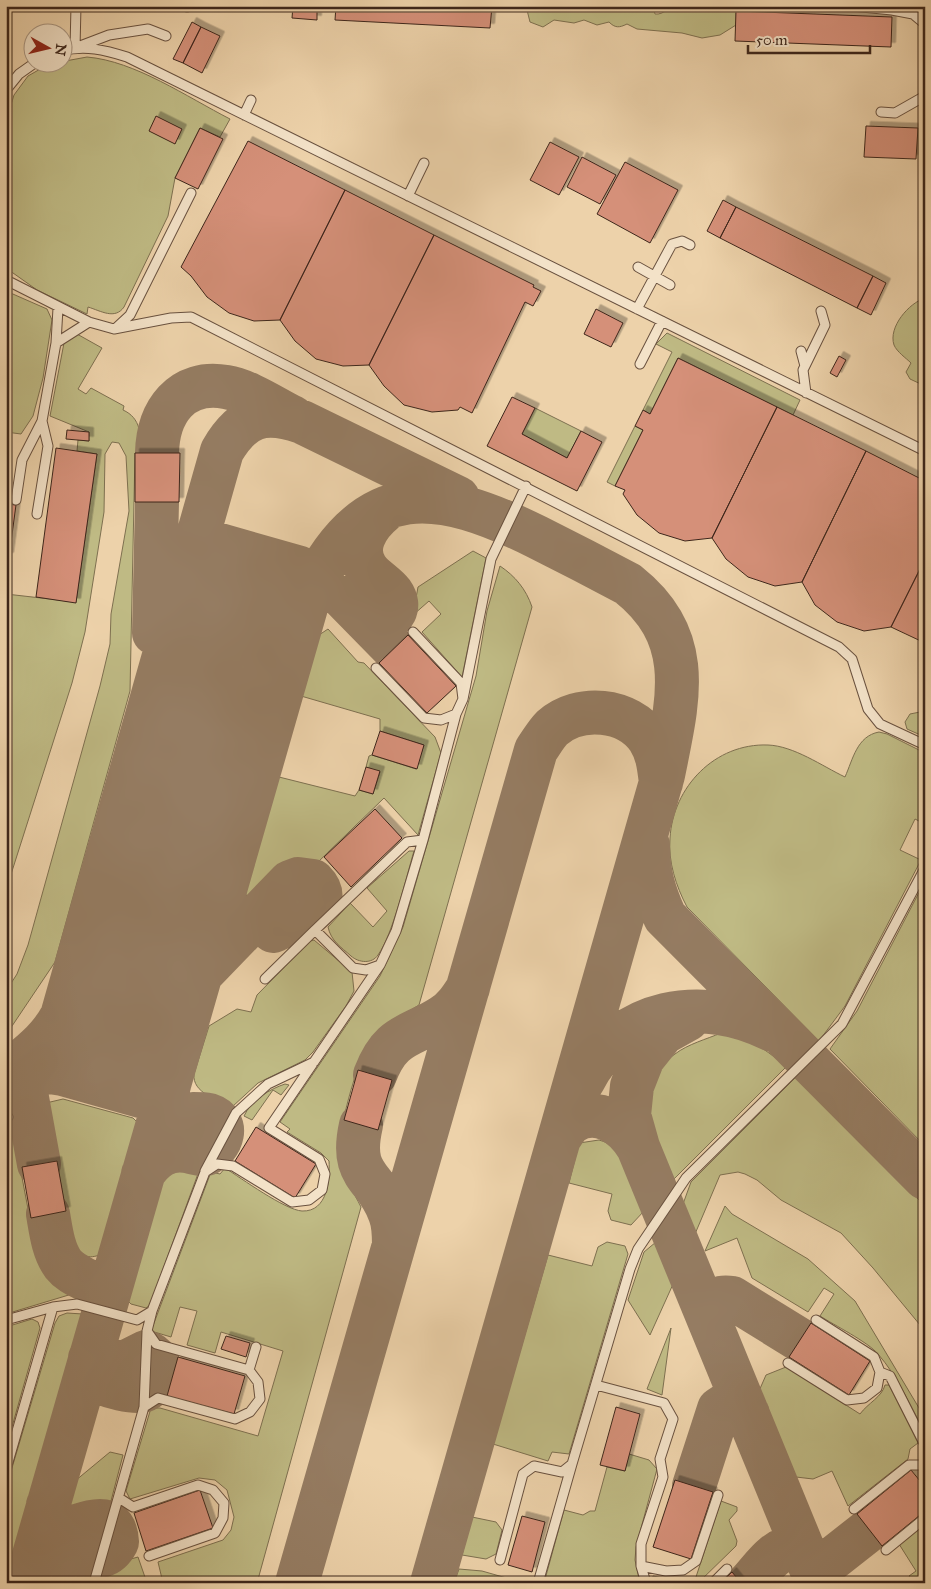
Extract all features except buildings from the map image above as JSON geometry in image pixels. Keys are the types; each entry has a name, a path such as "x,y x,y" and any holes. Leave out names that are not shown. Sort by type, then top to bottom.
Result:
{"lane":[{"path":"75,48 76,6"},
{"path":"852,6 912,14 925,24"},
{"path":"72,49 109,35 148,29 166,36"},
{"path":"75,48 98,48 127,57 925,451"},
{"path":"6,90 22,72"},
{"path":"882,112 895,113 925,96"},
{"path":"244,114 252,100"},
{"path":"408,196 424,163"},
{"path":"114,329 130,315 191,193"},
{"path":"637,309 672,244 682,241 690,245"},
{"path":"638,267 670,284"},
{"path":"6,280 58,308 89,322 114,329 171,318 191,317 526,486 840,647 852,660 868,709 880,724 925,744"},
{"path":"16,500 22,460 42,421 56,343 58,308"},
{"path":"806,393 803,370 825,326 821,312"},
{"path":"640,364 662,321"},
{"path":"56,343 89,322"},
{"path":"801,351 805,366"},
{"path":"37,514 48,446 42,421"},
{"path":"205,1172 217,1164 233,1166 292,1202 309,1200 322,1190 325,1174 319,1159 269,1128 380,965 396,931 423,840 456,714 463,698 491,559 526,486"},
{"path":"413,632 461,683 463,698"},
{"path":"376,668 424,718 441,720 456,714"},
{"path":"265,979 407,842 423,840"},
{"path":"538,1583 630,1268 638,1249 686,1178 842,1024 925,868"},
{"path":"315,930 353,968 366,970 380,965"},
{"path":"94,1583 144,1407 147,1331 152,1311 205,1172 236,1113 268,1084 314,1062"},
{"path":"6,1320 53,1307 77,1304 137,1320 152,1311"},
{"path":"6,1469 53,1307"},
{"path":"788,1363 847,1400 864,1398 877,1388 880,1372 874,1357 816,1320"},
{"path":"144,1407 158,1398 235,1419 250,1412 260,1399 258,1382 249,1370 156,1344 147,1331"},
{"path":"249,1370 256,1347"},
{"path":"880,1372 890,1376 925,1446"},
{"path":"596,1385 664,1403 673,1419 660,1459 663,1478 641,1544 641,1566 646,1583"},
{"path":"500,1560 523,1474 534,1466 562,1472 572,1464"},
{"path":"854,1509 909,1466 925,1465"},
{"path":"119,1498 132,1507 198,1485 213,1490 224,1502 223,1518 215,1533 149,1556"},
{"path":"641,1566 666,1571 683,1570 696,1561 718,1495"},
{"path":"886,1550 925,1518"},
{"path":"712,1583 727,1569"}],"shaded area":[{"path":"526,6 607,6 629,9 635,6 653,6 655,14 676,6 706,7 736,11 736,25 720,35 702,38 682,33 637,29 627,24 617,27 609,22 597,25 584,20 574,23 554,20 543,27 530,22"},
{"path":"87,57 124,65 160,81 230,119 220,137 200,128 175,178 168,216 124,307 112,314 88,307 87,314 37,290 6,268 6,121 14,95 28,76 35,72 72,72 72,60"},
{"path":"6,291 47,309 52,320 43,378 33,416 21,434 6,432"},
{"path":"925,298 925,386 910,379 906,372 911,363 895,348 893,338 894,331 901,317 913,305"},
{"path":"667,333 800,400 793,415 678,358 650,414 643,410 672,352 656,344"},
{"path":"77,334 102,348 78,389 86,394 91,388 124,406 123,410 129,413 137,422 140,434 141,453 135,453 130,691 55,962 6,1035 6,991 17,974 28,945 110,644 111,614 129,511 126,456 119,443 112,442 105,454 104,512 85,632 72,683 6,890 6,594 76,602 97,454 77,451 78,440 89,441 89,432 50,416 64,343"},
{"path":"535,408 581,431 567,458 522,434"},
{"path":"635,426 643,430 615,486 607,482"},
{"path":"473,551 486,558 462,677 422,632 441,614 429,601 413,615 418,587"},
{"path":"500,566 510,574 527,594 532,607 419,1005 388,1024 372,1038 360,1062 348,1099 340,1136 340,1162 361,1207 257,1583 163,1583 158,1562 223,1540 231,1530 234,1517 227,1490 215,1480 199,1478 130,1499 126,1491 151,1408 160,1408 258,1436 283,1351 221,1332 215,1353 187,1345 197,1311 180,1307 171,1337 151,1331 211,1172 220,1174 225,1168 274,1200 302,1211 311,1210 317,1206 326,1193 329,1161 321,1153 287,1132 290,1129 280,1122 380,976 403,927 476,676 487,611"},
{"path":"328,629 358,662 364,663 435,737 441,753 418,835 384,798 317,863 302,859 260,898 249,898 246,895 245,888 279,777 355,796 359,790 373,794 380,772 366,767 369,756 372,755 416,769 424,745 380,731 380,719 301,696 319,635"},
{"path":"925,711 925,737 907,729 905,722 910,714"},
{"path":"879,732 887,734 925,753 925,824 915,819 900,850 921,860 845,1006 819,1041 687,907 676,882 670,856 673,819 679,802 688,786 700,772 714,760 731,752 749,746 778,746 808,757 845,777 853,756 861,743 872,734"},
{"path":"409,851 414,851 399,905 384,946 372,960 365,962 354,958 334,940 328,927 350,903 373,927 387,911 367,888"},
{"path":"925,881 925,1146 830,1049 857,1011"},
{"path":"314,940 352,972 354,991 346,1006 313,1052 305,1060 258,1083 232,1107 201,1091 194,1081 194,1074 209,1026 237,1009 251,1012 257,995 310,941"},
{"path":"721,1033 748,1040 772,1055 786,1067 673,1180 654,1131 650,1114 650,1097 653,1082 661,1067 680,1050"},
{"path":"796,1077 925,1206 925,1331 873,1268 841,1233 781,1200 757,1180 745,1174 738,1172 720,1175 695,1234 683,1204 691,1182"},
{"path":"285,1084 289,1085 281,1095 273,1090 252,1120 244,1116 256,1100 273,1089"},
{"path":"63,1099 133,1118 139,1124 102,1254 93,1257 85,1256 72,1245 46,1103"},
{"path":"6,1125 12,1125 37,1256 47,1273 72,1294 6,1314"},
{"path":"599,1140 609,1144 617,1151 633,1179 644,1211 631,1225 611,1220 608,1211 612,1194 569,1183 579,1143"},
{"path":"169,1169 199,1171 150,1305 146,1308 131,1304 128,1301 161,1185"},
{"path":"725,1206 732,1214 808,1259 855,1301 925,1418 925,1433 898,1382 878,1354 859,1339 820,1316 834,1294 824,1288 808,1312 752,1278 737,1238 705,1251"},
{"path":"607,1242 625,1246 628,1254 569,1454 552,1452 548,1461 493,1444 548,1255 592,1266 598,1247"},
{"path":"656,1242 674,1282 650,1335 628,1300 644,1252"},
{"path":"67,1313 83,1314 6,1583 6,1488 55,1323 59,1316"},
{"path":"32,1319 38,1322 40,1328 6,1448 6,1327"},
{"path":"671,1328 662,1395 647,1389"},
{"path":"786,1367 860,1414 878,1397 885,1385 889,1385 918,1443 910,1449 908,1459 848,1506 832,1471 813,1479 796,1477 759,1391 766,1375"},
{"path":"110,1452 123,1455 111,1501 80,1512 70,1511 68,1506 75,1481"},
{"path":"629,1454 649,1460 657,1469 636,1547 635,1560 640,1583 544,1583 564,1510 583,1515 590,1511 595,1511 607,1467 625,1471"},
{"path":"721,1501 737,1507 737,1511 729,1520 737,1541 736,1546 698,1583 694,1583"},
{"path":"472,1517 496,1522 502,1530 496,1554 486,1559 462,1555"},
{"path":"925,1524 925,1583 914,1583 909,1576 916,1571 899,1544"},
{"path":"138,1557 147,1583 98,1583 102,1567"},
{"path":"459,1569 482,1571 524,1583 454,1583"},
{"path":"90,1573 87,1583 56,1583"},
{"path":"653,1576 686,1583 652,1583"}],"taxiway":[{"path":"157,453 158,438 167,412 175,402 196,388 210,386 235,389 292,417"},
{"path":"6,1074 44,1041 62,1016 222,451 230,439 238,429 256,418 266,416 289,418 302,422 458,498"},
{"path":"154,633 157,502"},
{"path":"26,1583 311,590 332,553 356,527 381,510 407,502 436,502 468,509 501,521 537,537 628,584 650,605 664,626 673,648 677,672 673,721 663,775 432,1583"},
{"path":"384,511 367,530 361,545 361,553 367,569 395,598 395,612 385,622 380,624 371,622 344,598 394,649"},
{"path":"197,573 193,569 193,556 200,546 209,542 300,568 309,577 311,590 302,600 294,603"},
{"path":"187,609 183,601 183,594 187,586 192,579 205,578 290,603 298,612 300,622 297,631 287,638"},
{"path":"173,637 173,627 178,619 181,616 196,614 281,639 286,642 291,654 286,668"},
{"path":"165,678 163,676 163,663 167,655 178,649 270,674 279,683 280,696 272,707 266,709"},
{"path":"157,715 152,707 156,692 162,686 175,685 265,713 270,731 267,738 258,744"},
{"path":"297,1583 536,750 550,730 563,720 589,713 603,713 616,716 629,721 649,739 656,755 661,783"},
{"path":"143,745 142,738 147,727 152,722 165,721 249,746 256,752 260,760 259,768 254,776"},
{"path":"135,785 132,771 136,763 148,755 239,781 244,784 250,796 247,809 238,815"},
{"path":"126,822 121,811 123,802 131,793 144,791 229,816 236,825 239,839 237,844 228,850"},
{"path":"112,849 112,840 121,828 134,827 219,852 226,858 229,866 229,874 224,882"},
{"path":"648,845 652,882 665,917 925,1178"},
{"path":"106,893 101,882 105,869 111,864 124,862 209,886 217,896 219,907 216,915 207,921"},
{"path":"204,971 290,882 298,879 313,881 319,890 320,899 317,906 300,918 273,931"},
{"path":"92,919 92,911 95,905 107,897 199,922 206,929 209,936 208,945 203,953"},
{"path":"86,963 83,960 82,946 91,934 97,932 188,957 198,967 199,979 191,990 185,992"},
{"path":"72,991 73,979 76,974 81,969 94,969 178,993 187,1003 189,1011 184,1023"},
{"path":"375,1075 381,1061 395,1044 402,1038 430,1024 450,1011 468,988"},
{"path":"66,1034 61,1024 65,1011 74,1004 84,1003 169,1028 176,1037 179,1046 176,1055 167,1062"},
{"path":"583,1081 599,1056 618,1037 641,1024 666,1015 692,1012 719,1013 746,1019 772,1030"},
{"path":"638,1147 629,1115 632,1086 643,1058 663,1033 688,1019"},
{"path":"39,1164 25,1087 29,1076 37,1070 63,1074 51,1065 50,1061 52,1051 60,1040 73,1039 158,1063 167,1072 169,1085 160,1097 148,1098 63,1074"},
{"path":"143,1174 156,1159 166,1153 186,1151 206,1154 212,1151 222,1134 220,1123 216,1118 209,1115 193,1114"},
{"path":"560,1137 572,1122 581,1117 600,1117 610,1120 626,1131 638,1147 817,1583"},
{"path":"361,1125 358,1156 361,1166 378,1191 390,1214 394,1245"},
{"path":"48,1214 53,1240 63,1264 76,1275 89,1281 100,1290 105,1307"},
{"path":"710,1322 710,1311 714,1302 721,1298 732,1298 800,1340"},
{"path":"90,1358 95,1378 113,1387 141,1391 155,1382 159,1370 156,1359 152,1355 146,1352 126,1362 116,1362"},
{"path":"694,1486 719,1409 728,1403 739,1404 748,1414"},
{"path":"48,1505 50,1523 56,1531 103,1521 110,1524 115,1530 117,1542 114,1548 106,1554 102,1556 76,1555 61,1557"},
{"path":"749,1583 770,1559 782,1551 796,1547 813,1562 827,1563 869,1530"}]}
